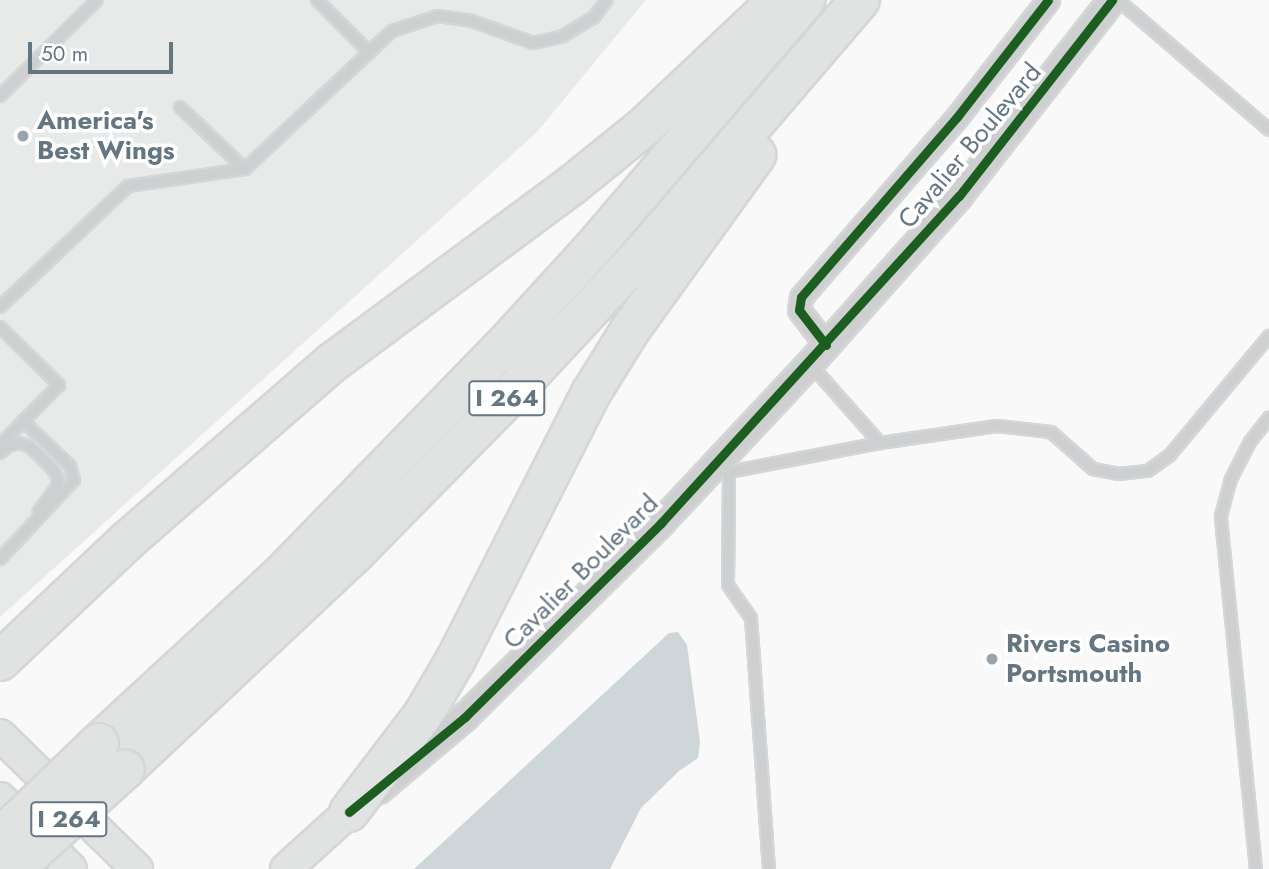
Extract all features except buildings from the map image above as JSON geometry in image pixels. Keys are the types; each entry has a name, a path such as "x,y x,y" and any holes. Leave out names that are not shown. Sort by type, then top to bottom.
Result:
{"highway":[{"path":"0,661 128,540 333,362 572,185 645,126 778,0"},
{"name":"I 264","path":"14,869 112,756 279,577 513,336 591,251 805,0"},
{"name":"I 264","path":"0,838 112,756 355,552 516,389 649,246 860,0"},
{"path":"349,812 423,715 456,659 591,393 630,330 866,0"},
{"path":"0,640 36,627"}],"main road":[{"path":"0,735 137,869"},
{"path":"0,798 71,869"},
{"name":"Cavalier Boulevard","path":"286,869 349,812"}],"street":[{"name":"Cavalier Boulevard","path":"818,354 799,310 800,297 957,117 1048,0"},
{"name":"Cavalier Boulevard","path":"349,812 465,717 661,523 724,467 818,354 960,196 1112,0"}],"lane":[{"path":"0,96 97,0"},
{"path":"317,0 369,52"},
{"path":"0,307 128,186 245,169 392,31 438,16 472,21 534,43 561,37 594,17 607,0"},
{"path":"1118,0 1269,130"},
{"path":"180,107 245,169"},
{"path":"0,327 59,384 0,445"},
{"path":"769,869 751,618 728,585 724,467 997,426 1051,432 1093,469 1118,474 1148,471 1170,455 1269,336"},
{"path":"818,354 880,443"},
{"path":"1256,869 1221,516 1231,479 1250,442 1269,418"},
{"path":"0,559 74,480 70,466 23,421"},
{"path":"0,453 8,446 19,443 29,446 52,468 58,479 57,487 16,543"}],"shaded area":[{"path":"0,0 646,0 537,132 0,617"},
{"path":"678,632 687,645 700,742 698,758 679,771 641,808 610,869 414,869 669,633"}],"cycle path":[{"path":"826,345 799,310 801,297 957,117 1048,0"},
{"path":"349,812 465,717 661,523 959,196 1112,0"}],"place":[{"name":"America's Best Wings","path":"23,136"},
{"name":"Rivers Casino Portsmouth","path":"992,659"}]}
